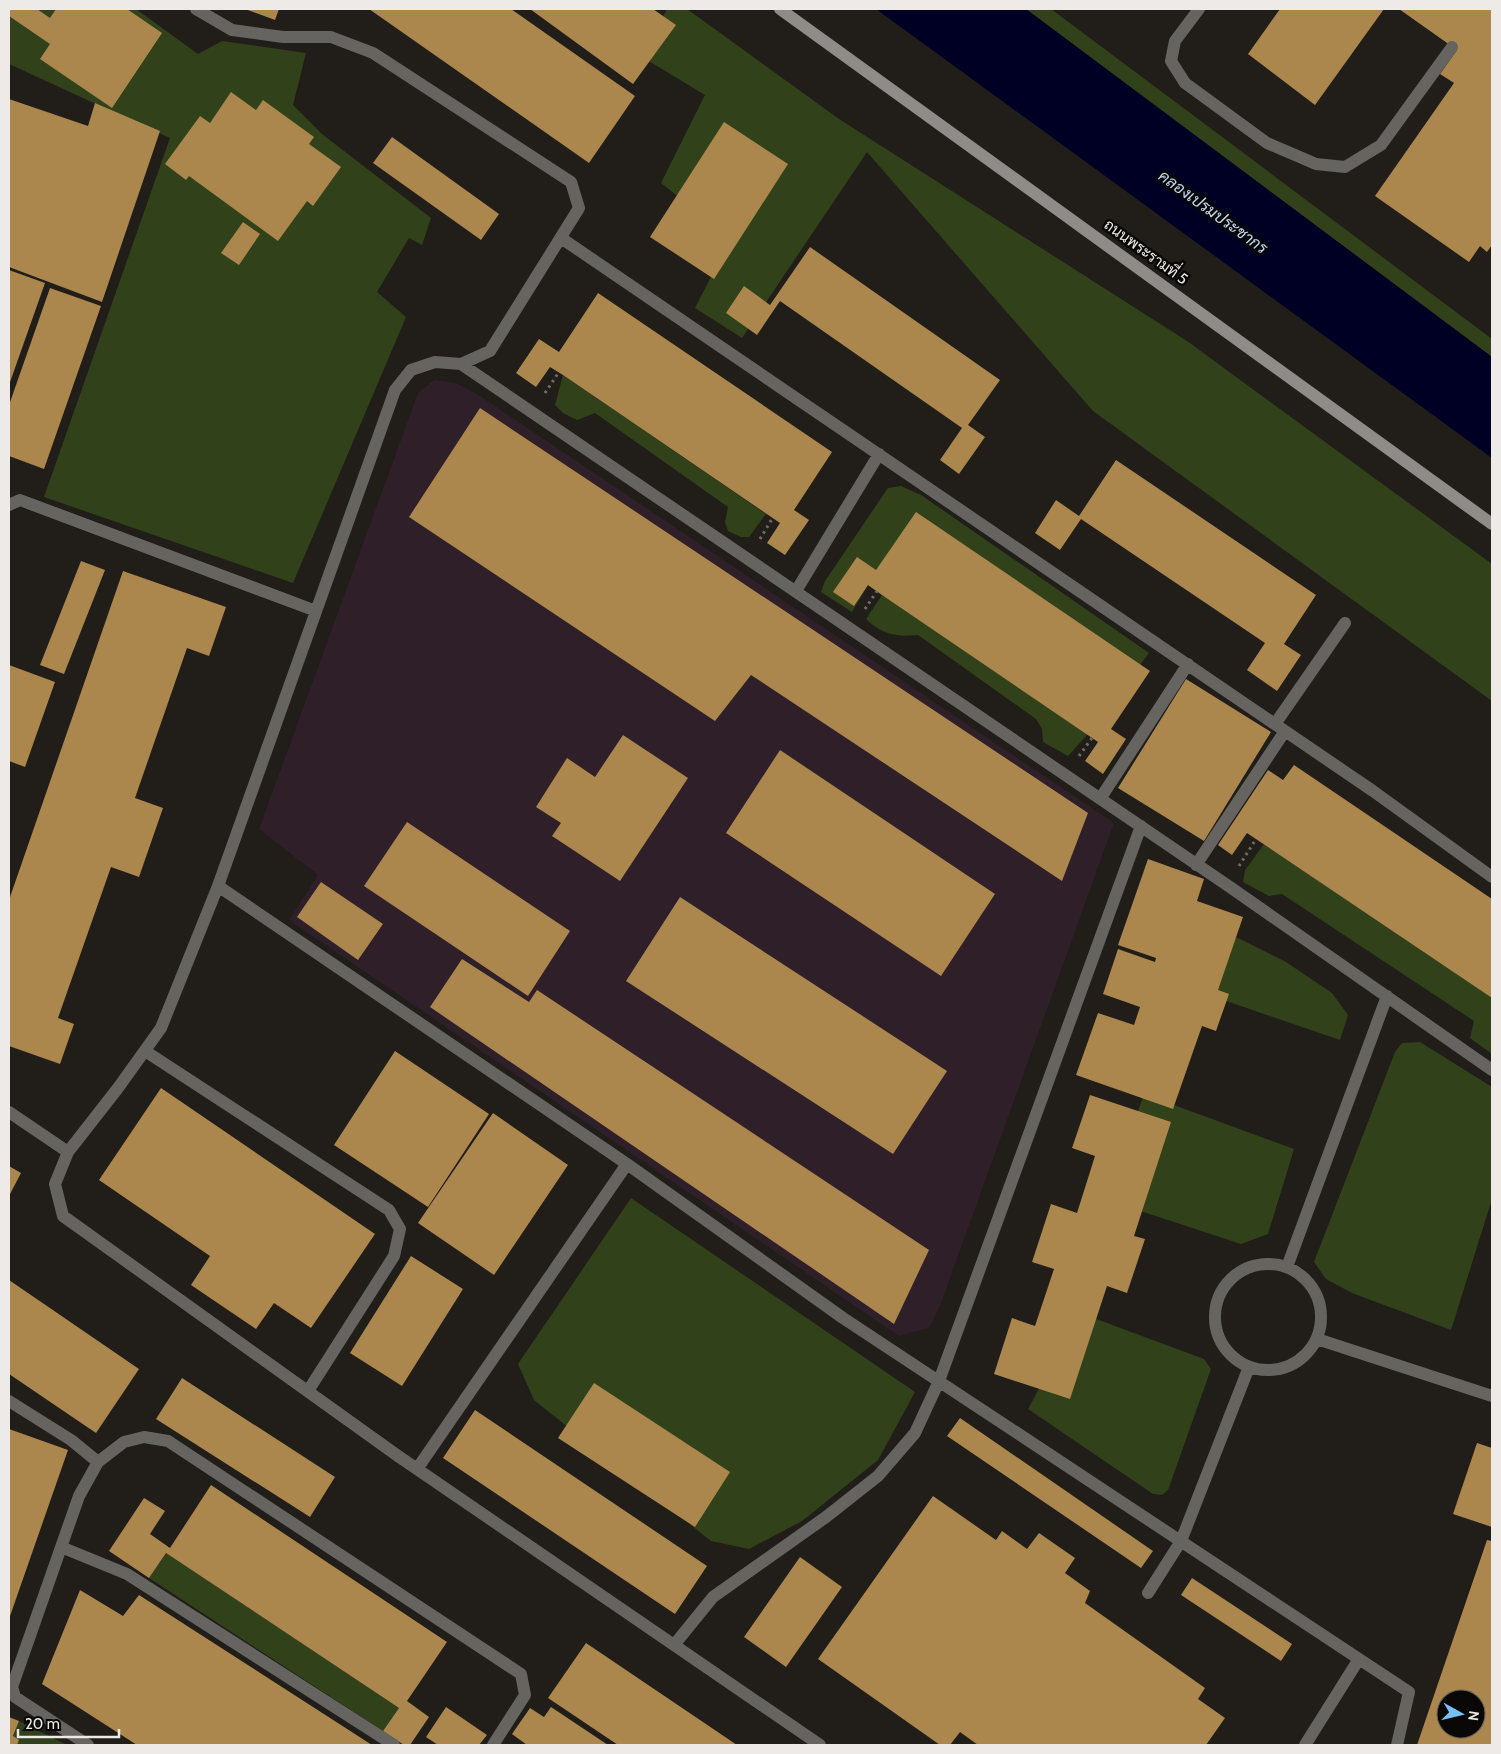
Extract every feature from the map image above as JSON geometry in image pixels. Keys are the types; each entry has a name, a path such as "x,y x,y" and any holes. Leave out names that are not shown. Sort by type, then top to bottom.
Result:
{"main road":[{"name":"ถนนพระรามที่ 5","path":"780,9 1492,524"}],"lane":[{"path":"196,9 232,30 283,37 332,37 373,53 572,182 579,208 490,351 462,364 435,362 412,370 394,390 218,886 160,1028 145,1051 68,1152 55,1184 63,1216 417,1469 820,1745"},
{"path":"1198,9 1175,42 1171,61 1185,83 1267,143 1316,164 1345,167 1381,145 1452,47"},
{"path":"561,238 1188,664 1492,877"},
{"path":"462,364 1141,826 1492,1070"},
{"path":"796,592 879,454"},
{"path":"9,505 20,500 316,611"},
{"path":"1196,864 1345,623"},
{"path":"1100,799 1188,664"},
{"path":"674,1645 712,1597 826,1517 878,1476 915,1433 939,1381 1141,826"},
{"path":"218,886 628,1164 843,1318 1409,1692 1397,1745"},
{"path":"1287,1267 1387,996"},
{"path":"145,1051 389,1210 400,1229 394,1256 308,1391"},
{"path":"9,1112 68,1152"},
{"path":"417,1469 628,1164"},
{"path":"1269,1264 1287,1267 1302,1275 1313,1288 1320,1305 1322,1322 1317,1339 1307,1354 1293,1365 1276,1370 1258,1370 1242,1364 1228,1353 1219,1338 1215,1321 1217,1303 1224,1286 1244,1270 1252,1266 1269,1264"},
{"path":"1317,1339 1492,1396"},
{"path":"1148,1593 1181,1542 1249,1367"},
{"path":"9,1401 71,1440 98,1462"},
{"path":"88,1745 14,1697 10,1687 80,1496 98,1462 124,1442 144,1437 168,1441 521,1674 525,1695 494,1745"},
{"path":"61,1547 127,1574 394,1745"},
{"path":"1305,1745 1359,1659"}],"path":[{"path":"1227,886 1256,839"}],"shaded area":[{"path":"434,380 456,383 480,396 1114,823 940,1306 929,1328 899,1336 289,920 318,875 259,829 418,393"}],"green space":[{"path":"9,9 136,9 198,54 222,41 306,53 293,105 322,134 431,218 422,245 409,238 377,292 406,317 293,583 44,497 170,138 9,64"},
{"path":"667,9 687,9 839,119 1187,341 1492,564 1492,701 1093,411 867,152 742,338 695,308 731,238 661,183 705,95 642,57"},
{"path":"1026,9 1051,9 1492,339 1492,357"},
{"path":"563,375 766,514 749,537 741,537 728,531 725,522 728,507 595,413 577,420 563,413 555,405"},
{"path":"901,486 921,495 1149,653 1087,735 1068,756 1043,742 1042,729 1036,719 918,635 903,636 890,634 878,629 866,619 882,595 868,585 852,612 821,592 825,581 888,488"},
{"path":"1264,844 1492,998 1492,1054 1470,1038 1474,1021 1282,894 1269,896 1243,882 1245,870"},
{"path":"1236,937 1286,962 1332,993 1348,1015 1340,1040 1212,996"},
{"path":"1420,1042 1492,1087 1492,1199 1451,1330 1352,1293 1326,1279 1314,1262 1395,1052 1402,1043"},
{"path":"1144,1094 1294,1149 1268,1234 1241,1244 1107,1200"},
{"path":"631,1198 915,1392 878,1460 802,1521 749,1549 711,1541 534,1400 518,1364"},
{"path":"1080,1313 1204,1359 1211,1369 1168,1490 1162,1495 1153,1494 1028,1409"},
{"path":"166,1553 399,1708 383,1731 149,1578"},
{"path":"19,1721 67,1745 10,1745"}],"water":[{"name":"คลองเปรมประชากร","path":"876,9 1026,9 1492,357 1492,458"}],"building":[{"path":"9,9 37,9 50,18 56,9 127,9 162,33 112,108 40,59 50,44 9,16"},
{"path":"245,9 279,9 275,20"},
{"path":"369,9 511,9 635,96 589,163"},
{"path":"530,9 653,9 676,25 633,84"},
{"path":"1280,9 1384,9 1315,105 1248,54"},
{"path":"1399,9 1492,9 1492,245 1487,252 1480,246 1469,262 1375,196 1454,83 1440,74 1457,50"},
{"path":"231,92 256,110 263,100 314,137 309,144 341,167 313,206 307,201 278,241 189,176 186,180 165,164 200,116 210,123"},
{"path":"9,99 88,126 95,103 160,131 102,302 9,267"},
{"path":"724,122 788,164 714,279 650,237"},
{"path":"392,137 499,214 481,240 373,163"},
{"path":"243,222 260,234 239,265 221,253"},
{"path":"810,247 1000,380 968,425 985,437 959,474 940,460 962,428 780,301 757,335 726,313 744,286 770,305"},
{"path":"9,270 45,283 9,385"},
{"path":"50,288 101,306 44,469 9,456 9,405"},
{"path":"598,293 832,452 794,510 809,520 785,555 767,543 780,523 563,375 550,367 536,387 516,373 539,339 559,352"},
{"path":"480,408 1088,813 1062,881 751,675 715,721 409,517"},
{"path":"1116,460 1316,595 1284,644 1301,655 1277,691 1247,670 1265,643 1081,519 1060,550 1035,533 1056,500 1079,516"},
{"path":"916,512 1150,671 1111,729 1126,739 1103,774 1085,761 1098,742 868,585 854,606 833,592 857,557 876,570"},
{"path":"81,561 105,570 64,674 40,665"},
{"path":"123,571 226,607 209,656 187,648 135,798 163,808 139,877 111,867 58,1018 74,1024 60,1064 9,1046 9,900"},
{"path":"9,665 55,682 25,767 9,761"},
{"path":"1186,679 1271,732 1204,841 1118,788"},
{"path":"623,735 688,778 620,881 552,836 561,823 536,807 567,758 595,777"},
{"path":"780,750 995,894 941,976 726,833"},
{"path":"1294,765 1492,899 1492,998 1247,833 1232,855 1218,845 1268,770 1283,780"},
{"path":"407,822 570,931 528,996 364,886"},
{"path":"1148,859 1204,879 1197,901 1243,917 1218,990 1229,994 1216,1031 1202,1026 1173,1109 1076,1075 1098,1013 1134,1025 1140,1007 1103,994 1118,949 1155,962 1156,958 1118,945"},
{"path":"321,882 383,924 358,960 297,917"},
{"path":"680,897 947,1071 893,1154 626,981"},
{"path":"462,959 529,1002 537,990 929,1250 894,1324 430,1007"},
{"path":"395,1051 489,1114 428,1207 334,1145"},
{"path":"161,1088 375,1234 311,1328 274,1303 256,1329 191,1285 210,1256 99,1180"},
{"path":"1090,1095 1171,1122 1134,1236 1145,1239 1127,1293 1107,1286 1070,1399 994,1374 1012,1318 1035,1326 1054,1269 1032,1262 1051,1204 1077,1213 1095,1156 1072,1148"},
{"path":"493,1113 568,1165 494,1275 418,1223"},
{"path":"9,1166 21,1173 9,1196"},
{"path":"411,1256 463,1289 402,1386 350,1353"},
{"path":"9,1280 139,1369 96,1433 9,1374"},
{"path":"182,1378 335,1477 310,1517 156,1419"},
{"path":"594,1383 730,1472 695,1527 558,1438"},
{"path":"475,1410 707,1566 675,1614 443,1458"},
{"path":"960,1418 1153,1551 1141,1568 947,1436"},
{"path":"9,1429 68,1450 9,1619"},
{"path":"1477,1443 1492,1448 1492,1527 1453,1514"},
{"path":"211,1485 447,1642 407,1701 429,1717 410,1745 404,1745 383,1731 399,1708 166,1553 149,1578 109,1551 144,1498 165,1511 150,1534 170,1548"},
{"path":"933,1496 996,1540 1002,1531 1027,1549 1039,1533 1075,1558 1065,1573 1090,1591 1085,1603 1205,1688 1198,1699 1225,1718 1206,1745 978,1745 960,1732 950,1745 940,1745 818,1659"},
{"path":"1487,1540 1492,1541 1492,1745 1417,1745 1436,1689 1436,1739 1486,1739 1486,1689 1436,1689"},
{"path":"800,1557 842,1587 786,1667 744,1637"},
{"path":"1192,1578 1292,1644 1281,1661 1181,1595"},
{"path":"80,1590 123,1616 139,1595 372,1745 137,1745 42,1684"},
{"path":"586,1643 737,1745 618,1745 548,1698"},
{"path":"446,1707 487,1735 479,1745 438,1745 426,1737"},
{"path":"551,1707 608,1745 527,1745 512,1734 530,1708 544,1717"},
{"path":"9,1717 19,1721 13,1736 19,1740 17,1745 9,1745"}]}
